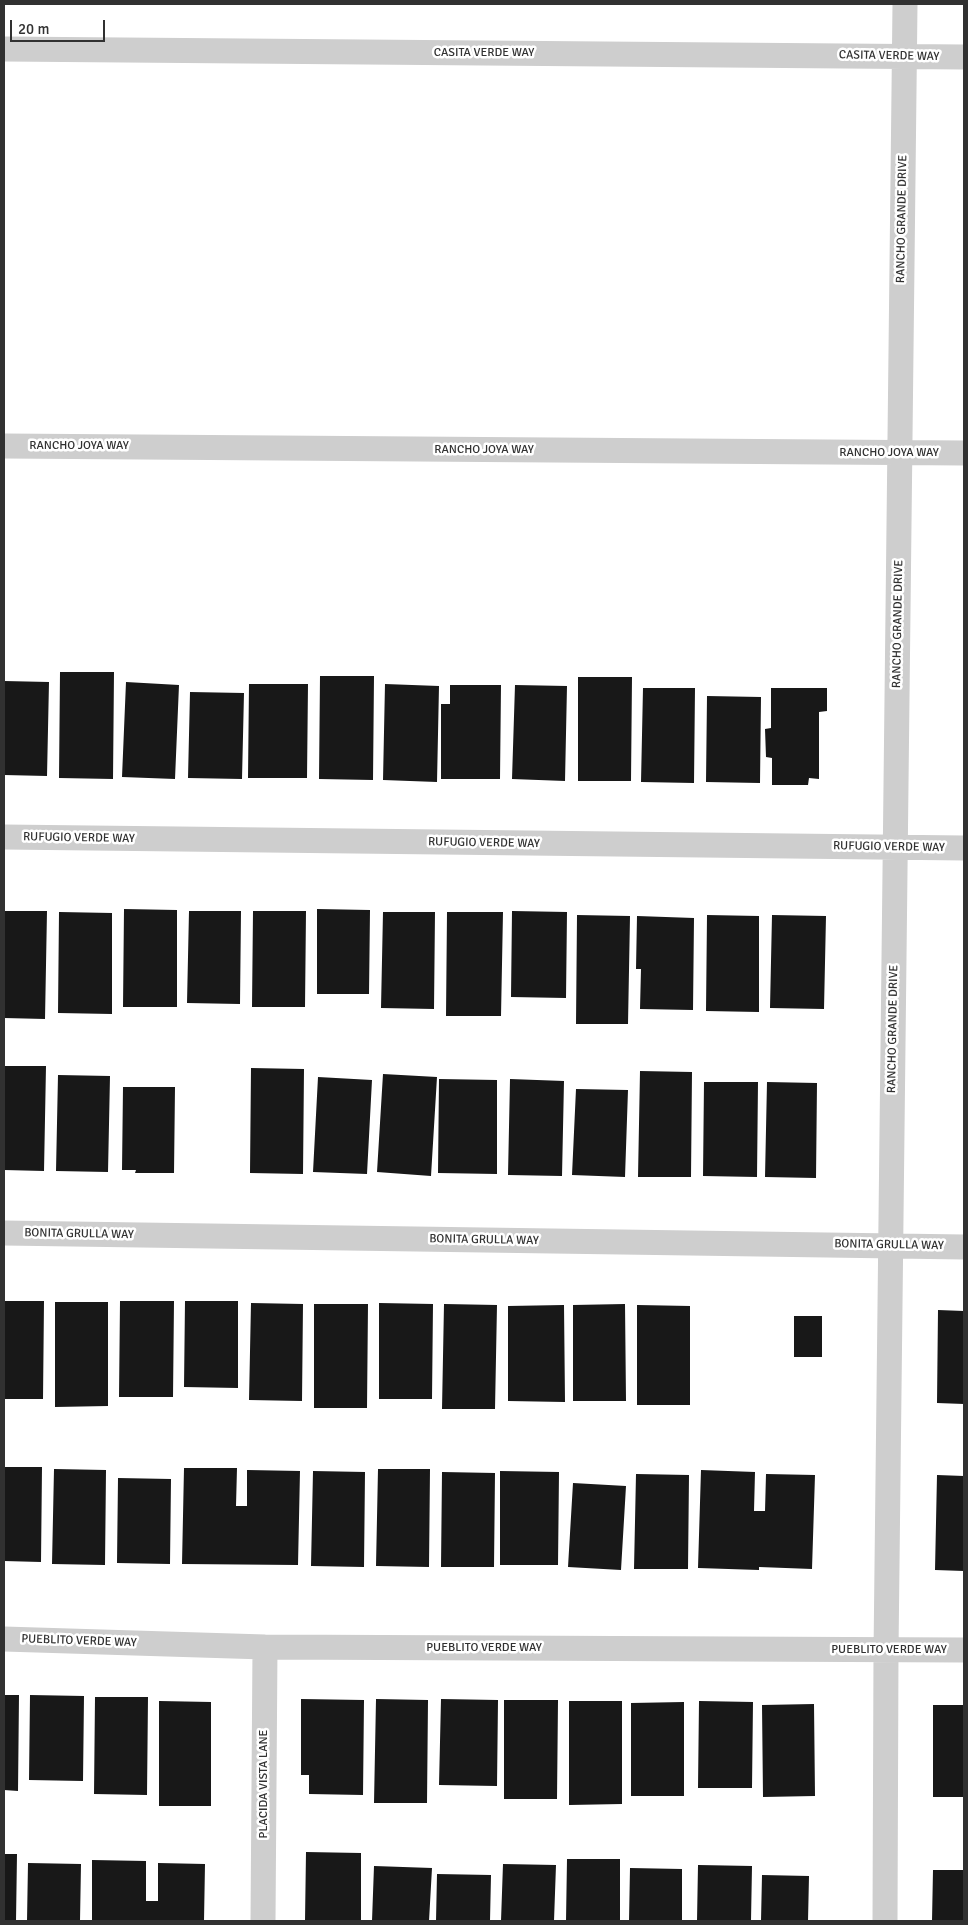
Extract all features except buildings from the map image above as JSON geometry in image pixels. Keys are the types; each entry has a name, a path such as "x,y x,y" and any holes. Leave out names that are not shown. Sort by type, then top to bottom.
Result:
{"street":[{"name":"RANCHO GRANDE DRIVE","path":"884,1921 905,4"},
{"name":"CASITA VERDE WAY","path":"4,49 964,57"},
{"name":"RANCHO JOYA WAY","path":"4,446 964,453"},
{"name":"RUFUGIO VERDE WAY","path":"4,837 964,848"},
{"name":"BONITA GRULLA WAY","path":"4,1234 964,1247"},
{"name":"PUEBLITO VERDE WAY","path":"4,1639 266,1647 964,1650"},
{"name":"PLACIDA VISTA LANE","path":"263,1921 266,1647"}]}
